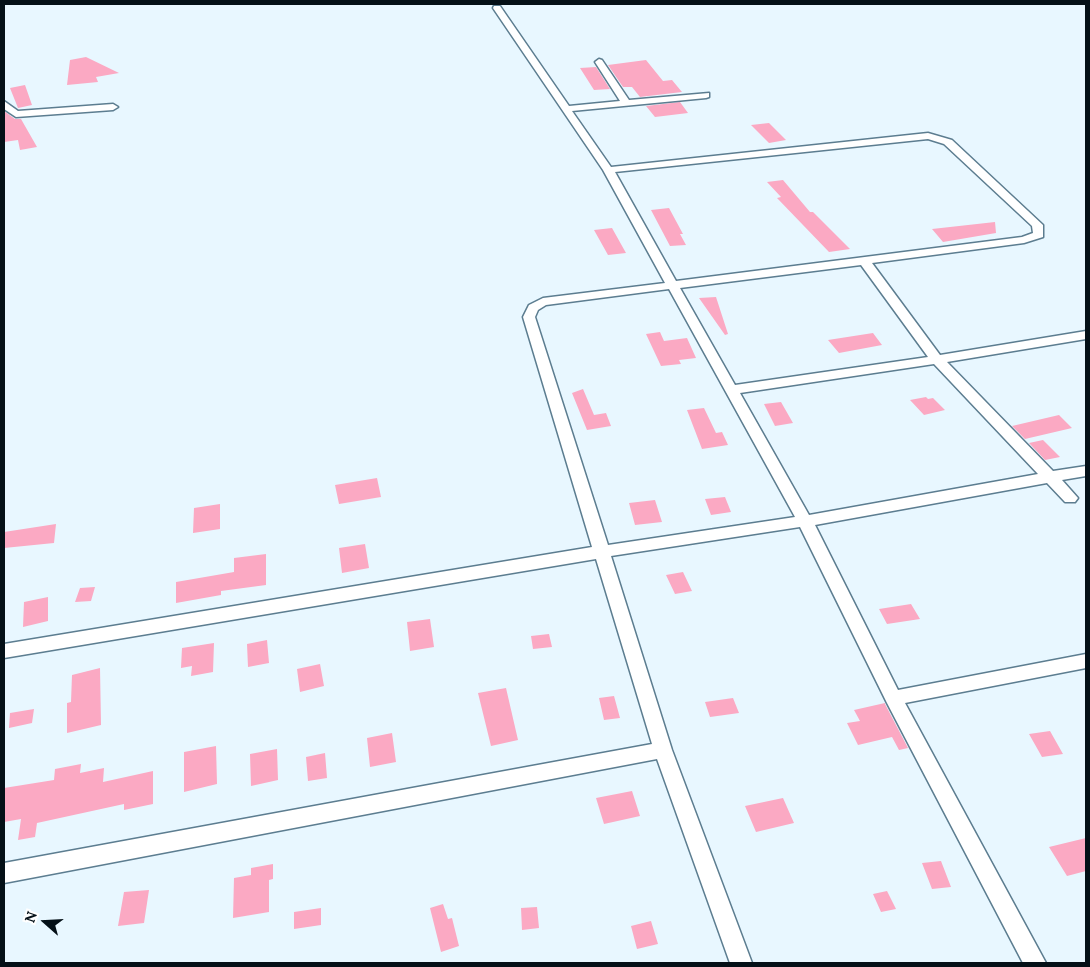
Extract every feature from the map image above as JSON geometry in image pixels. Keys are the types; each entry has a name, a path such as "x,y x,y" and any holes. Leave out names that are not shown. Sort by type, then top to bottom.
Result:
{"street":[{"path":"497,8 608,170 671,286 805,521 893,698 1035,963"},
{"path":"599,62 626,103"},
{"path":"566,109 706,95"},
{"path":"4,104 16,114 113,107"},
{"path":"608,170 928,136 948,142 1037,225 1039,234 1024,240 543,302 533,308 529,317 600,552 663,750 741,963"},
{"path":"864,261 938,360 1052,477 1070,498"},
{"path":"730,390 938,360 1086,335"},
{"path":"4,651 600,552 805,521 1086,471"},
{"path":"893,698 1086,661"},
{"path":"4,873 663,750"}],"building":[{"path":"86,57 119,73 96,77 98,82 67,85 70,60"},
{"path":"646,60 663,81 672,80 682,92 640,97 632,87 623,87 608,65"},
{"path":"596,67 610,89 594,90 580,68"},
{"path":"25,85 32,105 18,108 10,88"},
{"path":"680,102 688,113 655,117 646,106"},
{"path":"4,111 15,119 21,119 37,147 20,150 18,140 4,142"},
{"path":"769,123 786,140 769,143 751,125"},
{"path":"783,180 810,212 813,212 850,249 829,252 777,198 781,197 767,182"},
{"path":"669,208 683,234 680,234 686,245 670,246 651,210"},
{"path":"995,222 996,233 943,242 932,229"},
{"path":"612,228 626,253 608,255 594,230"},
{"path":"716,297 728,334 725,335 699,298"},
{"path":"660,332 664,341 687,338 696,358 679,360 681,364 661,366 646,334"},
{"path":"873,333 882,345 839,353 828,340"},
{"path":"583,389 594,415 606,413 611,426 587,430 572,393"},
{"path":"926,397 928,399 933,398 945,410 924,415 910,400"},
{"path":"781,402 793,423 775,426 764,404"},
{"path":"704,408 716,433 722,432 728,445 702,449 687,410"},
{"path":"1059,415 1072,428 1025,439 1012,426"},
{"path":"1043,440 1060,457 1045,460 1029,443"},
{"path":"377,478 381,497 339,504 335,485"},
{"path":"725,497 731,512 711,515 705,499"},
{"path":"655,500 662,522 635,525 629,503"},
{"path":"220,504 220,529 193,533 194,508"},
{"path":"56,524 54,543 4,548 4,532"},
{"path":"365,544 369,568 342,573 339,548"},
{"path":"266,554 266,585 221,591 221,595 176,603 176,582 234,572 234,558"},
{"path":"683,572 692,591 675,594 666,575"},
{"path":"95,587 91,601 75,602 80,588"},
{"path":"48,597 48,621 23,627 24,602"},
{"path":"911,604 920,619 887,624 879,609"},
{"path":"430,619 434,647 410,651 407,622"},
{"path":"549,634 552,647 533,649 531,636"},
{"path":"267,640 269,663 248,667 247,644"},
{"path":"214,643 213,672 191,676 192,666 181,668 182,648"},
{"path":"320,664 324,686 300,692 297,669"},
{"path":"100,668 101,725 67,733 67,703 71,702 72,675"},
{"path":"506,688 518,740 491,746 478,693"},
{"path":"614,696 620,718 604,720 599,698"},
{"path":"733,698 739,713 710,717 705,702"},
{"path":"885,703 908,748 899,750 892,737 858,745 847,723 860,721 854,710"},
{"path":"34,709 32,723 9,728 10,713"},
{"path":"1050,731 1063,754 1042,757 1029,734"},
{"path":"392,733 396,762 370,767 367,738"},
{"path":"216,746 217,784 184,792 184,752"},
{"path":"277,749 278,780 251,786 250,754"},
{"path":"325,753 327,778 308,781 306,757"},
{"path":"81,764 80,773 104,768 103,782 153,771 153,804 124,810 124,804 37,823 35,837 18,840 21,819 4,822 4,788 54,780 55,769"},
{"path":"632,791 640,816 604,824 596,798"},
{"path":"783,798 794,823 756,832 745,806"},
{"path":"1086,838 1086,871 1067,876 1049,847"},
{"path":"941,861 951,887 932,889 922,863"},
{"path":"273,864 273,879 269,880 269,912 233,918 234,878 251,875 251,868"},
{"path":"149,890 144,923 118,926 124,892"},
{"path":"887,891 896,909 881,912 873,894"},
{"path":"443,904 448,919 452,918 459,946 441,952 430,908"},
{"path":"537,907 539,928 522,930 521,908"},
{"path":"321,908 321,925 294,929 294,912"},
{"path":"651,921 658,944 637,949 631,926"}]}
